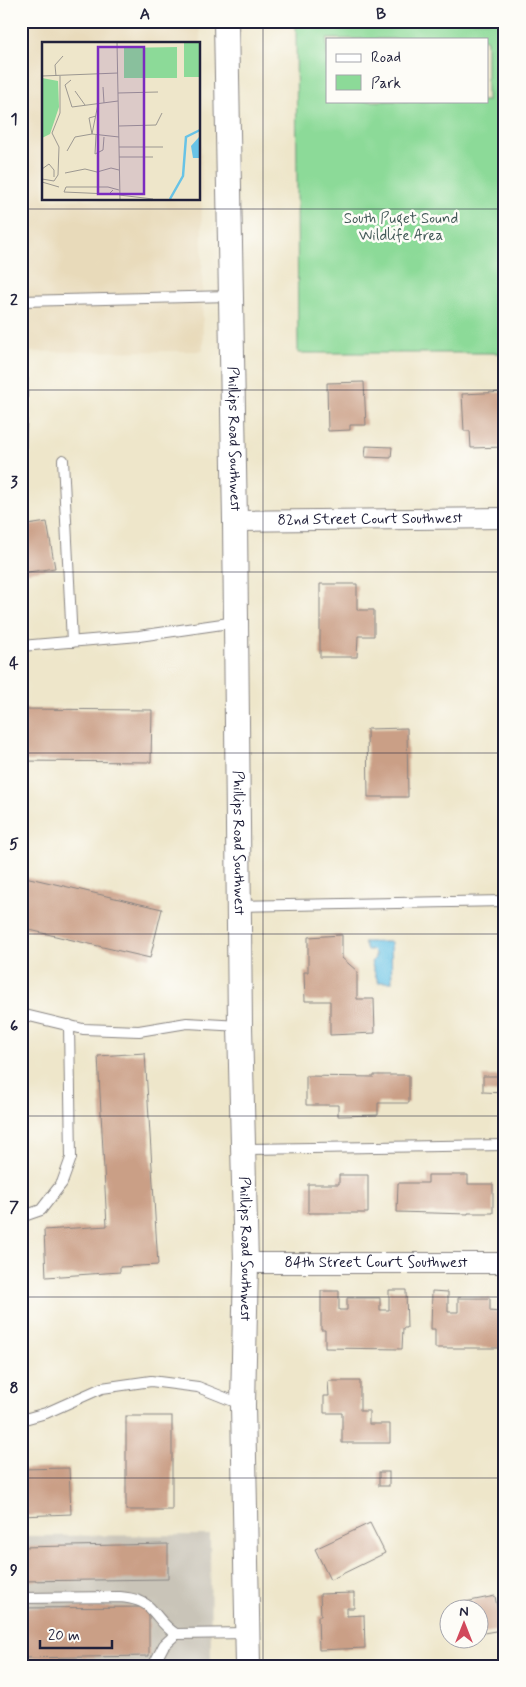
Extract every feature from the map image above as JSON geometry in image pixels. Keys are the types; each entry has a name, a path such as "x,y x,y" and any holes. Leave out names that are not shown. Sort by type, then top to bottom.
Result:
{"street":[{"name":"Phillips Road Southwest","path":"226,21 235,521 238,906 246,1263 242,1406 248,1666"},
{"name":"82nd Street Court Southwest","path":"235,521 505,518"},
{"name":"84th Street Court Southwest","path":"246,1263 505,1263"}],"lane":[{"path":"21,301 231,296"},
{"path":"63,460 72,642"},
{"path":"21,646 139,636 236,622"},
{"path":"238,906 505,901"},
{"path":"21,1014 83,1029 139,1031 187,1023 240,1026"},
{"path":"21,1217 41,1210 62,1183 71,1158 69,1025"},
{"path":"242,1149 505,1146"},
{"path":"21,1420 46,1414 102,1388 151,1381 198,1387 242,1406"},
{"path":"21,1598 128,1598 150,1607 160,1622 176,1634 248,1633"},
{"path":"153,1666 164,1645 176,1634"}],"shaded area":[{"path":"21,21 200,21 203,351 21,352"},
{"path":"210,1535 211,1666 21,1666 21,1536"}],"green space":[{"name":"South Puget Sound Wildlife Area","path":"296,21 505,21 505,353 298,353"}],"water":[{"path":"364,942 391,942 392,982 378,982 371,962 375,958 375,953 372,950 367,950"}],"building":[{"path":"21,378 28,378 24,517 21,517"},
{"path":"364,382 366,425 350,425 350,430 328,431 327,383"},
{"path":"505,392 505,447 471,448 470,431 464,431 462,394"},
{"path":"366,446 392,447 391,458 365,457"},
{"path":"47,522 55,568 21,573 21,526"},
{"path":"320,584 357,584 357,610 374,610 374,636 358,636 357,657 320,657"},
{"path":"21,709 152,710 151,762 21,761"},
{"path":"407,728 408,797 368,797 367,729"},
{"path":"21,876 162,909 150,958 21,928"},
{"path":"342,935 342,958 357,971 357,999 374,999 375,1033 330,1035 330,1001 305,1001 304,972 308,972 308,937"},
{"path":"145,1053 158,1265 120,1267 120,1272 46,1277 44,1230 107,1226 98,1056"},
{"path":"374,1075 409,1075 409,1103 378,1103 378,1115 338,1116 338,1105 306,1105 306,1076 374,1077"},
{"path":"483,1076 505,1076 505,1093 483,1092"},
{"path":"339,1175 368,1175 368,1213 308,1213 308,1184 339,1184"},
{"path":"428,1175 468,1175 468,1184 493,1184 493,1213 397,1212 398,1183 428,1183"},
{"path":"389,1290 406,1290 407,1328 403,1328 402,1349 325,1348 325,1330 321,1330 321,1291 339,1291 339,1310 347,1310 347,1298 380,1298 380,1310 389,1310"},
{"path":"432,1291 448,1292 448,1312 458,1312 458,1298 490,1298 490,1311 499,1312 500,1292 505,1292 505,1348 435,1348 435,1329 431,1329"},
{"path":"328,1381 360,1381 360,1411 369,1411 369,1424 390,1424 390,1443 342,1443 342,1413 324,1413 324,1396 329,1396"},
{"path":"126,1416 172,1416 172,1510 126,1510"},
{"path":"69,1468 71,1514 21,1516 21,1469"},
{"path":"379,1472 389,1472 389,1486 379,1486"},
{"path":"370,1523 385,1553 330,1580 315,1549"},
{"path":"168,1544 168,1579 21,1581 21,1547"},
{"path":"354,1593 354,1608 347,1608 347,1616 364,1615 365,1648 319,1650 318,1616 321,1616 320,1594"},
{"path":"495,1596 501,1630 488,1632 488,1600 475,1600"},
{"path":"149,1607 149,1656 21,1658 21,1608"}]}
